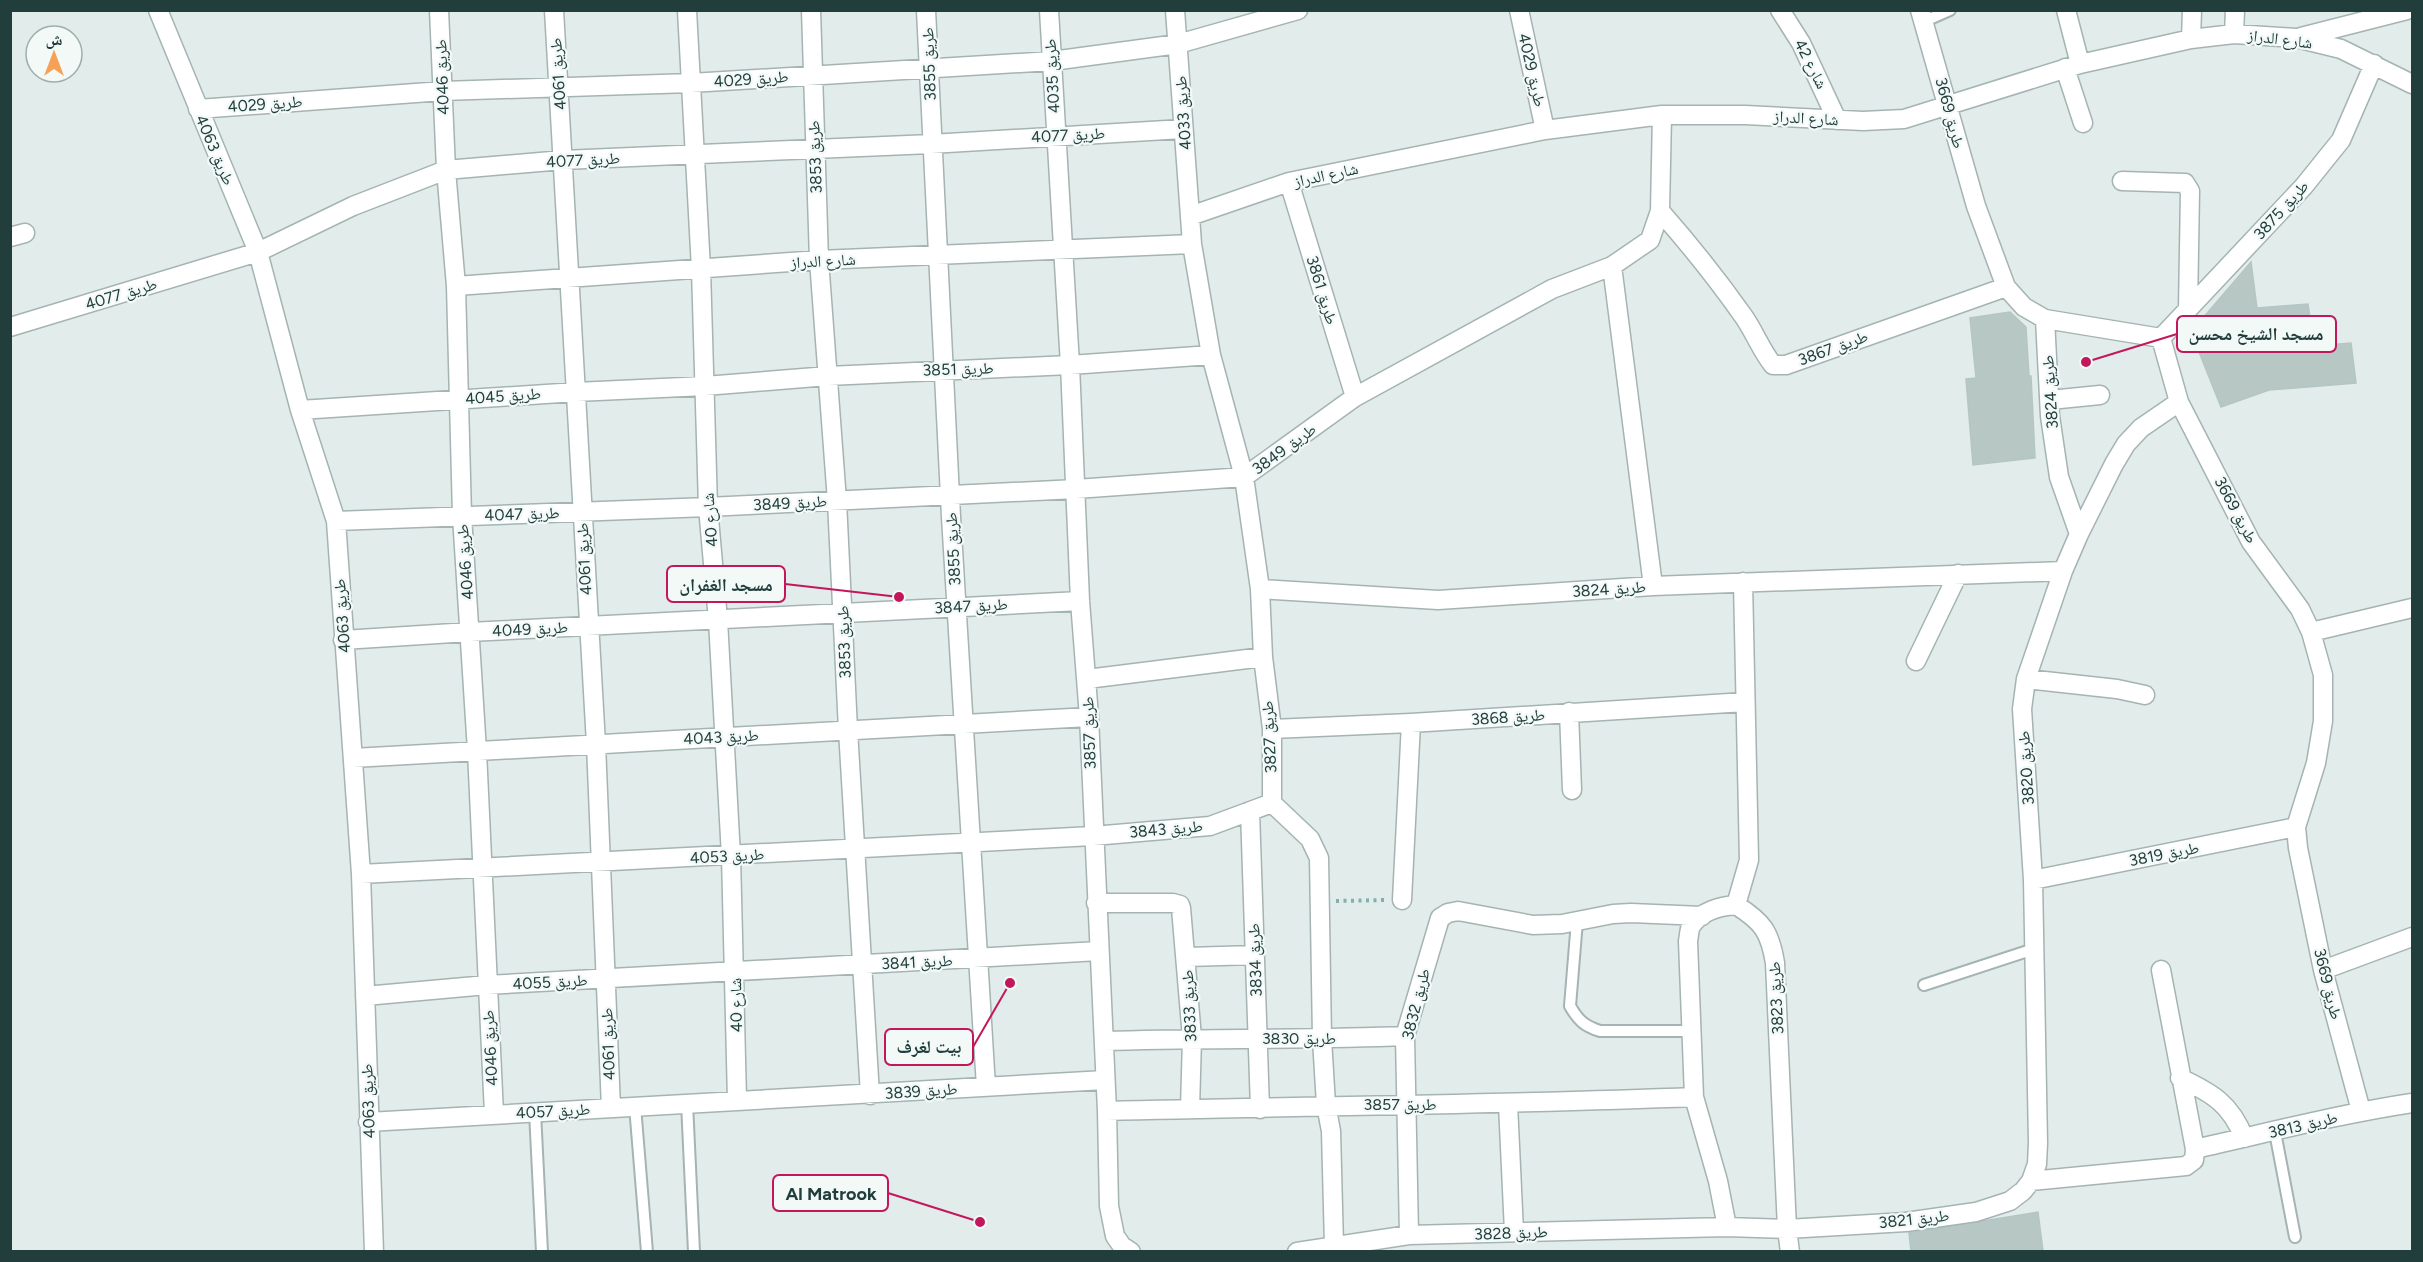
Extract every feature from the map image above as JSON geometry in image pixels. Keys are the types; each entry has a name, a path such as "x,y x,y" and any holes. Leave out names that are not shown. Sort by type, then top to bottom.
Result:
{"street":[{"name":"طريق 4063","path":"158,10 258,252 300,410 336,521 361,874 374,1251"},
{"name":"طريق 4046","path":"439,10 446,170 456,286 462,516 477,751 494,1114"},
{"name":"طريق 4061","path":"554,10 602,861 610,1108"},
{"name":"شارع 40","path":"687,10 701,269 708,507 718,620 731,856 736,972 737,1100"},
{"name":"طريق 3853","path":"811,10 819,260 837,501 870,1095"},
{"name":"طريق 3855","path":"926,10 956,607 986,1087"},
{"name":"طريق 4035","path":"1049,10 1063,249"},
{"name":"طريق 4033","path":"1175,10 1190,216"},
{"name":"طريق 4029","path":"198,109 443,91 560,85 691,83 1052,61 1178,44 1298,10"},
{"name":"طريق 4029","path":"1519,10 1545,130"},
{"name":"شارع 42","path":"1780,10 1801,43 1837,120"},
{"path":"2066,10 2072,66 2083,123"},
{"path":"2191,39 2192,10"},
{"path":"2234,34 2235,10"},
{"path":"2296,38 2407,10"},
{"name":"طريق 3669","path":"1922,16 1976,206 2006,287 2024,307 2045,319 2161,338 2180,402 2251,542 2300,609 2311,632 2323,675 2323,721 2316,763 2296,827 2298,848 2323,970 2361,1111"},
{"name":"شارع الدراز","path":"1190,216 1289,182 1545,130 1662,115 1745,115 1837,120 1904,118 2072,66 2191,39 2234,34 2296,38 2342,49 2412,84"},
{"name":"طريق 3875","path":"2161,338 2304,186 2341,140 2374,64"},
{"name":"طريق 3849","path":"708,507 1076,489 1244,477 1355,398 1552,289 1612,266 1650,240 1660,211 1662,115"},
{"name":"طريق 4077","path":"10,327 258,252 352,206 446,170 563,160 695,156 1183,129"},
{"path":"2122,181 2185,183 2190,190 2188,309"},
{"name":"طريق 3861","path":"1289,182 1355,398"},
{"name":"طريق 3867","path":"1660,211 1703,261 1746,320 1765,356 1773,365 1786,365 2006,287"},
{"name":"طريق 3827","path":"1190,216 1192,244 1211,355 1244,477 1260,589 1263,657 1272,729 1272,803"},
{"name":"شارع الدراز","path":"456,286 819,260 1192,244"},
{"name":"طريق 3857","path":"1063,249 1080,601 1089,717 1110,1220 1115,1236 1126,1249"},
{"path":"1612,266 1653,586"},
{"name":"طريق 3824","path":"2045,319 2050,400 2059,477 2079,534"},
{"name":"طريق 3851","path":"705,386 828,376 1070,365 1211,355"},
{"name":"طريق 4045","path":"300,410 705,386"},
{"path":"2050,400 2100,395"},
{"name":"طريق 3820","path":"2031,1181 2037,1164 2038,1143 2033,880 2022,710 2026,680 2063,571 2079,534 2126,444 2141,428 2180,402"},
{"name":"طريق 4047","path":"336,521 708,507"},
{"name":"طريق 3824","path":"1260,589 1438,600 1653,586 2063,571"},
{"path":"1916,661 1958,574"},
{"path":"1726,1227 1718,1181 1694,1097 1688,941 1691,927 1702,916 1719,906 1736,905 1749,860 1743,582"},
{"name":"طريق 3847","path":"718,620 1080,601"},
{"path":"2311,632 2412,608"},
{"name":"طريق 4049","path":"343,640 718,620"},
{"name":"طريق 3857","path":"1087,680 1263,657"},
{"path":"2026,680 2117,689 2145,695"},
{"name":"طريق 3868","path":"1272,729 1411,723 1745,702"},
{"path":"1569,712 1572,790"},
{"name":"طريق 4043","path":"352,758 1089,717"},
{"path":"1402,900 1411,723"},
{"path":"1272,803 1310,838 1318,858 1322,1039 1330,1131 1334,1246"},
{"name":"طريق 3843","path":"1093,836 1210,826 1272,803"},
{"name":"طريق 3834","path":"1250,811 1260,1109"},
{"name":"طريق 3819","path":"2033,880 2296,827"},
{"name":"طريق 4053","path":"361,874 1093,836"},
{"name":"طريق 3833","path":"1096,903 1173,903 1180,905 1187,957 1192,1038 1190,1109"},
{"name":"طريق 3823","path":"1736,905 1762,924 1771,941 1776,963 1787,1229 1790,1251"},
{"name":"طريق 3832","path":"1409,1235 1405,1035 1440,918 1458,910 1525,925 1555,925 1577,921"},
{"path":"1577,921 1631,913 1702,916"},
{"path":"2323,970 2412,937"},
{"name":"طريق 3841","path":"736,972 1099,951"},
{"path":"1187,957 1255,955"},
{"path":"2031,1181 2186,1166 2194,1160 2195,1149 2161,970"},
{"name":"طريق 4055","path":"365,996 487,985 736,972"},
{"name":"طريق 3830","path":"1104,1041 1258,1037 1322,1039 1405,1035"},
{"path":"2180,1077 2220,1100 2236,1118 2244,1138"},
{"name":"طريق 3839","path":"737,1100 870,1095 1105,1080"},
{"name":"طريق 3857","path":"1107,1111 1260,1109 1326,1105 1508,1104 1694,1097"},
{"name":"طريق 4057","path":"368,1122 737,1100"},
{"name":"طريق 3813","path":"2195,1149 2361,1111 2412,1103"},
{"path":"1508,1104 1514,1233"},
{"name":"طريق 3821","path":"1787,1229 1906,1222 1976,1212 2010,1201 2031,1181"},
{"name":"طريق 3828","path":"1297,1251 1409,1235 1726,1227 1787,1229"}],"lane":[{"name":"طريق 3669","path":"1922,16 1950,10"},
{"path":"1577,921 1570,1006 1585,1026 1600,1031 1691,1031"},
{"path":"1924,985 2034,949"},
{"path":"687,1103 694,1251"},
{"path":"635,1106 647,1251"},
{"path":"536,1112 542,1251"},
{"path":"2275,1132 2295,1237"}],"building":[{"path":"2251,262 2257,308 2308,304 2314,346 2351,343 2356,383 2269,390 2221,407 2191,332"},
{"path":"2010,312 2026,327 2035,458 1973,465 1966,379 1976,378 1970,318"},
{"path":"2038,1212 2043,1251 1911,1251 1909,1233"}],"place":[{"name":"مسجد الشيخ محسن","path":"2086,362"},
{"name":"مسجد الغفران","path":"899,597"},
{"name":"بيت لغرف","path":"1010,983"},
{"name":"Al Matrook","path":"980,1222"}]}
